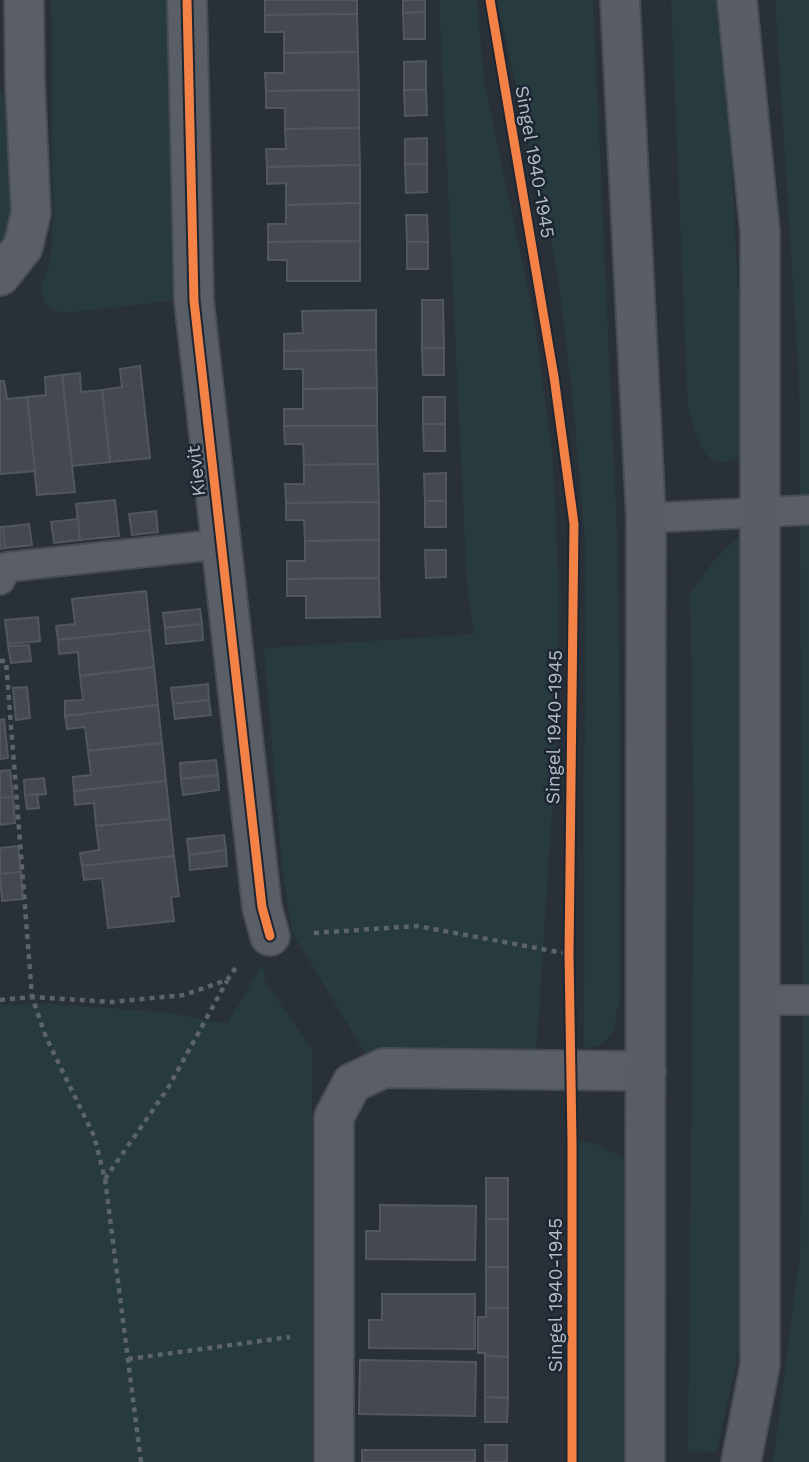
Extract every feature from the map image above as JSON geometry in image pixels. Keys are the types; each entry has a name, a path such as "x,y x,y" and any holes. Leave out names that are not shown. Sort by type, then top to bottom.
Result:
{"main road":[{"path":"620,0 646,518 647,1459"},
{"path":"737,0 761,232 761,1365 741,1462"}],"street":[{"path":"0,276 23,247 31,213 24,0"},
{"name":"Kievit","path":"187,0 194,301 262,907 270,936"},
{"path":"334,1462 334,1117 352,1083 384,1068 646,1072"}],"lane":[{"path":"646,518 761,510 809,510"},
{"path":"0,580 7,567 222,544"},
{"path":"761,1000 809,1000"}],"path":[{"path":"0,661 6,661 32,997 46,1037 94,1136 105,1179 141,1462"},
{"path":"569,940 569,967"},
{"path":"105,1179 168,1088 228,980"},
{"path":"0,1000 32,997"},
{"path":"128,1359 334,1331"}],"green space":[{"path":"51,0 171,0 177,300 66,313 51,310 44,300 41,287 50,263 53,222"},
{"path":"439,0 477,0 484,81 534,318 553,460 559,596 556,750 534,1087 384,1085 292,932 282,868 264,648 474,634 467,585"},
{"path":"497,0 593,0 617,532 620,1002 610,1036 591,1048 584,1047 585,541 572,392 557,270"},
{"path":"671,0 720,0 725,40 745,454 731,461 721,462 705,453 688,410"},
{"path":"775,0 809,0 809,1462 773,1462 800,1254 803,1051 799,379"},
{"path":"0,92 16,106 18,278 0,280"},
{"path":"747,531 741,1343 716,1452 688,1451 694,828 690,594 716,560"},
{"path":"263,963 265,982 312,1049 312,1462 0,1462 0,1005 48,1004 165,1012 227,1024"},
{"path":"578,1141 597,1144 633,1162 630,1462 576,1462"}],"building":[{"path":"265,0 357,0 357,14 265,15"},
{"path":"403,0 425,0 425,12 403,13"},
{"path":"425,12 425,39 404,39 403,13"},
{"path":"357,14 358,52 284,53 284,32 265,32 265,15"},
{"path":"358,52 359,90 266,91 265,73 284,73 284,53"},
{"path":"426,61 426,90 404,90 404,62"},
{"path":"359,90 359,128 285,129 285,108 266,108 266,91"},
{"path":"404,90 426,90 427,115 405,116"},
{"path":"359,128 360,165 267,167 266,149 286,149 285,129"},
{"path":"427,138 427,164 405,164 405,139"},
{"path":"405,164 427,164 427,192 406,193"},
{"path":"360,165 360,203 286,205 286,183 267,184 267,167"},
{"path":"360,203 360,241 268,242 268,224 286,224 286,205"},
{"path":"406,215 427,215 428,242 407,242"},
{"path":"360,241 360,281 287,281 287,260 268,260 268,242"},
{"path":"407,242 428,242 428,269 407,269"},
{"path":"422,300 443,300 444,348 422,348"},
{"path":"376,310 376,350 284,351 284,334 303,333 302,311"},
{"path":"422,348 444,348 444,375 423,375"},
{"path":"376,350 377,388 303,389 303,369 284,369 284,351"},
{"path":"140,366 150,458 110,462 102,390 122,387 120,369"},
{"path":"80,373 81,392 102,390 110,462 72,466 62,375"},
{"path":"62,375 75,492 37,495 27,397 46,395 45,377"},
{"path":"0,381 4,381 7,399 27,397 35,471 0,474"},
{"path":"377,388 377,426 284,426 284,409 303,409 303,389"},
{"path":"423,397 445,397 445,424 423,424"},
{"path":"423,424 445,424 445,451 424,451"},
{"path":"284,426 377,426 378,464 304,465 303,444 285,444"},
{"path":"378,464 379,502 286,503 285,484 304,484 304,465"},
{"path":"446,473 446,501 425,501 424,474"},
{"path":"115,500 119,536 80,540 76,504"},
{"path":"425,501 446,501 446,527 425,527"},
{"path":"379,502 379,540 305,541 304,520 286,520 286,503"},
{"path":"156,511 158,532 132,535 129,514"},
{"path":"78,519 80,540 54,543 51,522"},
{"path":"29,524 32,545 5,548 3,527"},
{"path":"0,527 3,527 5,548 0,549"},
{"path":"379,540 379,578 287,579 287,561 305,561 305,541"},
{"path":"425,550 446,550 446,577 426,578"},
{"path":"379,578 380,617 306,618 306,596 287,596 287,579"},
{"path":"146,591 150,630 58,640 56,626 75,624 72,599"},
{"path":"200,609 202,624 165,628 163,613"},
{"path":"38,617 40,641 8,644 5,620"},
{"path":"202,624 203,640 166,644 165,628"},
{"path":"150,630 154,667 80,676 78,652 59,654 58,640"},
{"path":"29,645 31,661 11,663 8,646"},
{"path":"154,667 158,705 65,716 65,701 83,700 80,676"},
{"path":"208,684 209,700 173,704 171,688"},
{"path":"27,687 30,718 16,720 13,688"},
{"path":"209,700 211,715 175,719 173,704"},
{"path":"158,705 162,743 88,751 85,727 67,729 65,716"},
{"path":"4,719 8,758 0,759 0,720"},
{"path":"162,743 166,781 74,791 73,777 91,775 88,751"},
{"path":"216,760 218,775 181,779 180,763"},
{"path":"10,770 13,797 0,798 0,771"},
{"path":"218,775 219,790 183,795 181,779"},
{"path":"44,778 46,794 25,795 24,780"},
{"path":"166,781 170,819 96,826 94,803 75,805 74,791"},
{"path":"46,794 37,795 39,808 27,809 25,795"},
{"path":"13,797 15,823 0,825 0,798"},
{"path":"170,819 174,856 82,866 80,853 99,850 96,826"},
{"path":"224,835 226,850 189,855 187,839"},
{"path":"18,846 21,872 0,874 0,848"},
{"path":"226,850 227,866 190,870 189,855"},
{"path":"174,856 179,896 171,897 174,921 108,928 102,878 84,880 82,866"},
{"path":"21,872 23,899 2,901 0,874"},
{"path":"486,1178 508,1178 508,1219 486,1219"},
{"path":"380,1205 476,1206 475,1260 366,1259 366,1231 380,1231"},
{"path":"486,1219 508,1219 508,1267 486,1267"},
{"path":"486,1267 508,1267 508,1308 486,1308"},
{"path":"382,1294 475,1294 475,1349 369,1348 369,1320 382,1320"},
{"path":"486,1308 508,1308 508,1357 478,1353 478,1317 486,1317"},
{"path":"485,1356 508,1357 508,1398 485,1397"},
{"path":"360,1360 476,1362 475,1416 359,1414"},
{"path":"485,1397 508,1398 507,1422 485,1422"},
{"path":"485,1445 507,1445 507,1462 485,1462"},
{"path":"362,1450 475,1450 475,1462 362,1462"}],"cycle path":[{"path":"187,0 194,301 262,907 270,936"},
{"name":"Singel 1940-1945","path":"490,0 554,377 574,524 569,954 572,1462"}]}
